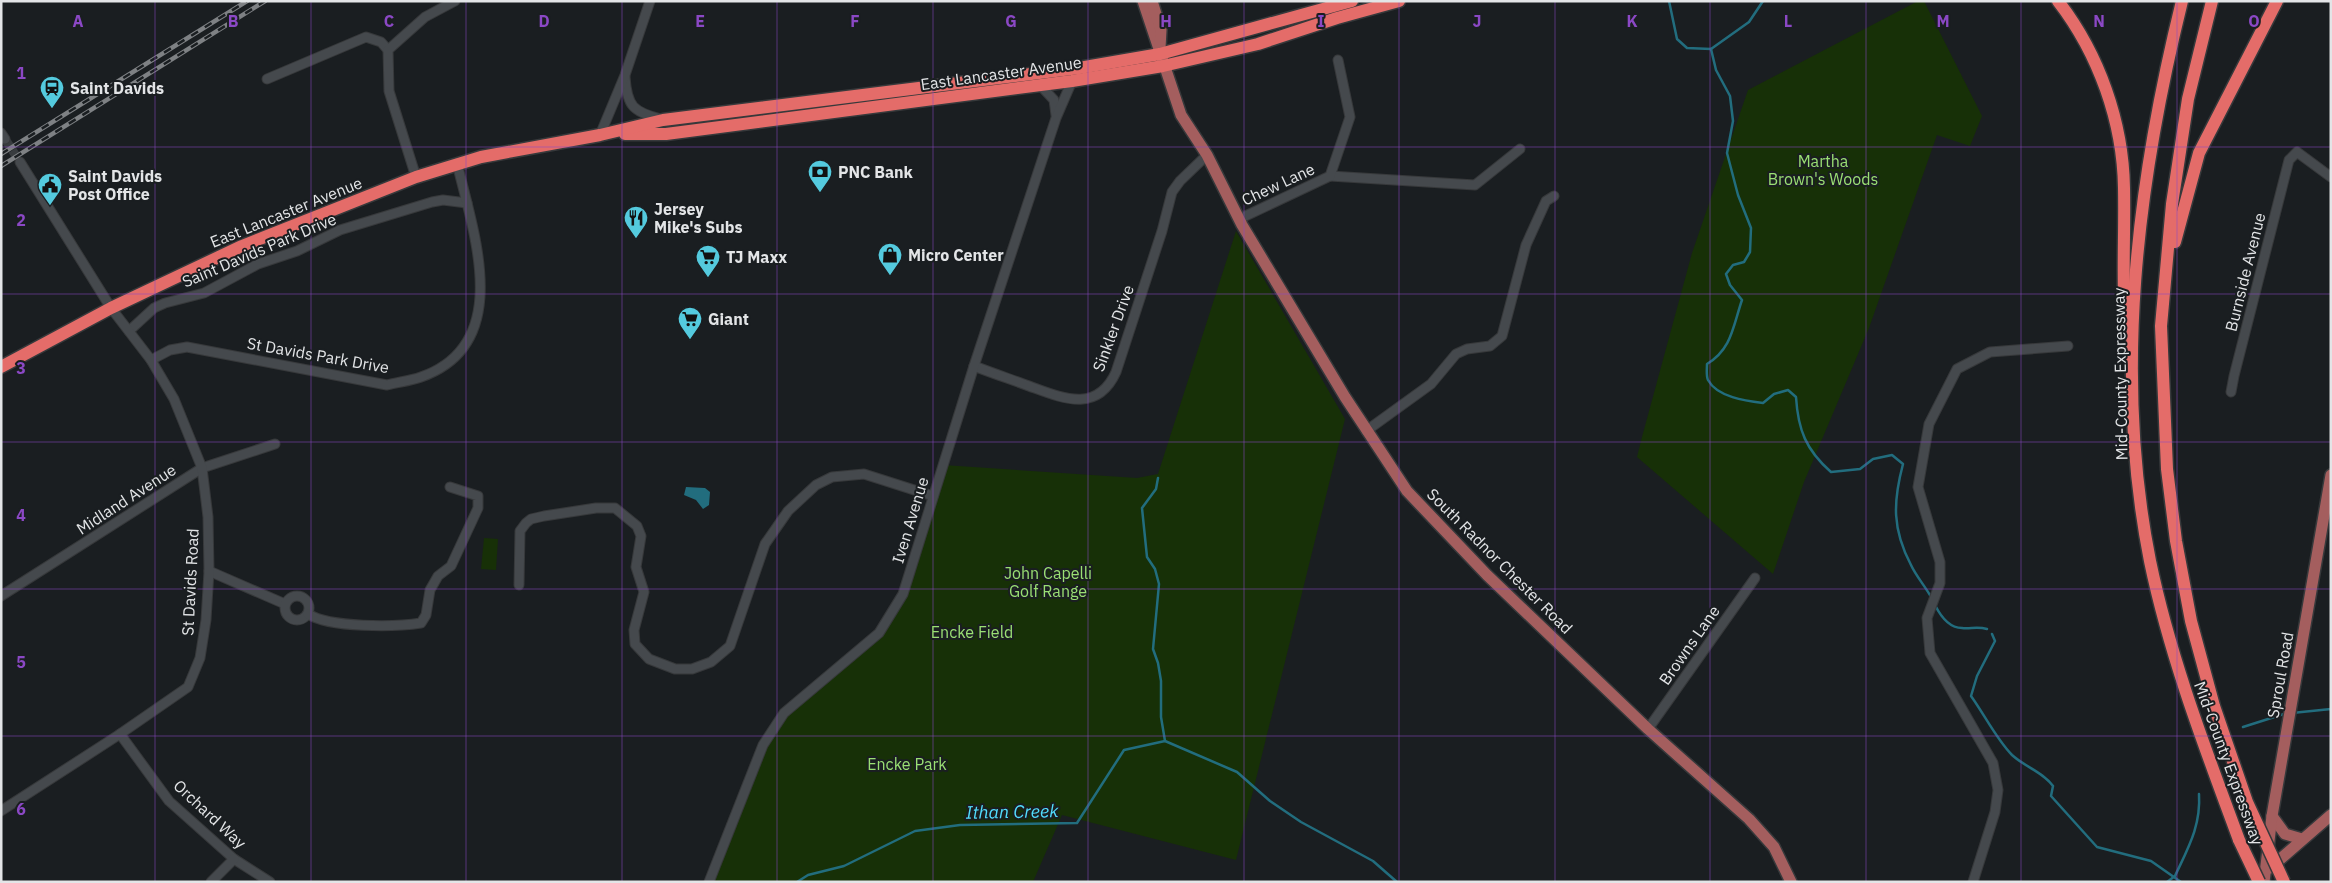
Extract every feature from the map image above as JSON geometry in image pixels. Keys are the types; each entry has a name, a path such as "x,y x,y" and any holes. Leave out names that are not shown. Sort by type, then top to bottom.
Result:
{"highway":[{"name":"East Lancaster Avenue","path":"600,135 666,134 1072,81 1162,60 1352,1"},
{"name":"East Lancaster Avenue","path":"1,367 111,308 242,246 416,177 458,163 522,148 600,135 663,120 871,92 1162,60 1249,47 1337,18 1399,1"},
{"path":"2058,1 2076,26 2091,53 2106,91 2120,144 2124,188 2122,284 2134,429"},
{"name":"Mid-County Expressway","path":"2182,1 2151,149 2137,237 2133,298 2134,429 2144,527 2173,654 2239,840 2261,880"},
{"name":"Mid-County Expressway","path":"2212,1 2186,108 2172,204 2161,326 2168,469 2176,541 2191,621 2214,706 2247,802 2284,882"},
{"path":"2161,326 2177,232 2199,153 2277,1"}],"main road":[{"name":"South Radnor Chester Road","path":"1143,1 1182,114 1207,155 1239,219 1366,431 1414,498 1487,576 1648,729 1749,819 1774,847 1791,882"},
{"path":"1152,1 1160,30 1162,60"},
{"name":"Sproul Road","path":"2261,880 2331,475"},
{"path":"2261,880 2302,839 2331,815"},
{"path":"2272,816 2285,834 2302,839"}],"street":[{"path":"388,50 425,17 455,1"},
{"path":"600,135 625,75 650,1"},
{"path":"267,79 366,37 382,42 388,50 389,91 416,177"},
{"name":"Chew Lane","path":"1239,219 1330,176 1350,117 1338,60"},
{"path":"625,75 626,92 631,105 646,115 663,120"},
{"name":"Iven Avenue","path":"709,882 763,745 784,713 879,633 903,594 974,366 1056,118 1072,81"},
{"path":"1040,85 1054,100 1056,118"},
{"path":"1330,176 1475,185 1520,149"},
{"name":"Burnside Avenue","path":"2231,392 2289,160 2297,152 2331,177"},
{"name":"Sinkler Drive","path":"974,366 1071,400 1085,399 1103,390 1116,372 1162,231 1172,192 1180,180 1207,155"},
{"name":"St Davids Road","path":"1,810 120,734 188,687 200,658 206,620 209,571 208,517 202,468 174,399 150,360 111,308 20,162"},
{"name":"St Davids Park Drive","path":"150,360 170,350 187,347 387,385 420,377 443,366 470,337 477,319 482,288 477,239 458,163"},
{"path":"1366,431 1431,384 1456,354 1467,349 1490,346 1502,336 1526,245 1546,201 1554,196"},
{"name":"Saint Davids Park Drive","path":"129,331 154,308 165,303 204,293 258,264 297,251 340,230 432,202 443,200 467,203"},
{"path":"1973,882 1995,812 1998,790 1993,762 1930,653 1927,618 1940,583 1940,562 1918,487 1929,424 1957,369 1990,352 2068,346"},
{"name":"Midland Avenue","path":"1,596 202,468 275,444"},
{"path":"519,585 520,531 531,519 596,508 615,508 637,526 641,536 636,567 644,592 634,630 635,644 649,659 675,669 692,669 711,662 730,646 765,544 788,511 816,484 832,477 864,474 933,496"},
{"path":"308,614 318,619 374,626 421,624 426,615 430,590 438,576 452,566 478,508 478,496 450,487"},
{"path":"209,571 285,604"},
{"name":"Browns Lane","path":"1648,729 1755,578"},
{"path":"301,597 309,604 308,614 301,620 290,619 285,611 285,604 290,598 301,597"},
{"name":"Orchard Way","path":"120,734 169,801 234,859 270,882"},
{"path":"211,882 234,859"}],"green space":[{"name":"Martha Brown's Woods","path":"1918,1 1924,1 1982,116 1970,146 1937,135 1869,328 1804,482 1773,574 1637,457 1642,437 1692,253 1748,90"},
{"name":"Encke Park","path":"1236,231 1345,419 1236,860 1062,815 1033,882 709,882 763,745 784,713 879,633 903,594 943,465 1137,478 1158,474"},
{"path":"484,538 498,539 496,570 481,569"}],"water":[{"path":"686,487 705,488 710,492 709,505 703,509 696,500 684,495"}],"waterway":[{"path":"1669,1 1677,39 1687,48 1711,49"},
{"path":"1711,49 1749,22 1763,1"},
{"path":"1711,49 1716,70 1730,96 1733,121 1727,153 1738,195 1751,228 1750,252 1744,262 1733,265 1726,274 1730,285 1742,300 1727,344 1707,364 1708,380 1712,386 1732,397 1763,403 1774,394 1788,390 1796,397 1801,429 1809,447 1831,472 1860,469 1873,459 1892,455 1903,464 1897,491 1897,527 1911,565 1931,597"},
{"path":"1158,478 1156,489 1142,508 1147,557 1155,569 1159,584 1153,649 1161,681 1161,717 1165,741"},
{"path":"1935,605 1942,617 1953,626 1987,629"},
{"path":"1992,634 1995,641 1977,676 1971,696 2001,742 2012,755 2049,781 2053,786 2051,796 2097,847 2151,861 2181,882"},
{"path":"2292,713 2331,709"},
{"path":"2243,727 2287,713"},
{"name":"Ithan Creek","path":"797,882 808,875 844,866 915,831 960,825 1077,823 1124,750 1165,741 1237,772 1270,801 1301,822 1373,861 1397,882"},
{"path":"2175,876 2196,827 2199,794"},
{"name":"Ithan Creek","path":"2167,882 2175,876"}],"tunnel":[{"path":"5,139 20,162"}],"railway":[{"path":"1,154 247,1"},
{"path":"1,166 265,1"}],"place":[{"name":"Saint Davids","path":"52,109"},
{"name":"PNC Bank","path":"820,193"},
{"name":"Saint Davids Post Office","path":"50,206"},
{"name":"Jersey Mike's Subs","path":"636,239"},
{"name":"Micro Center","path":"890,276"},
{"name":"TJ Maxx","path":"708,278"},
{"name":"Giant","path":"690,340"}],"park label":[{"name":"John Capelli Golf Range","path":"1048,582"},
{"name":"Encke Field","path":"972,632"}]}
